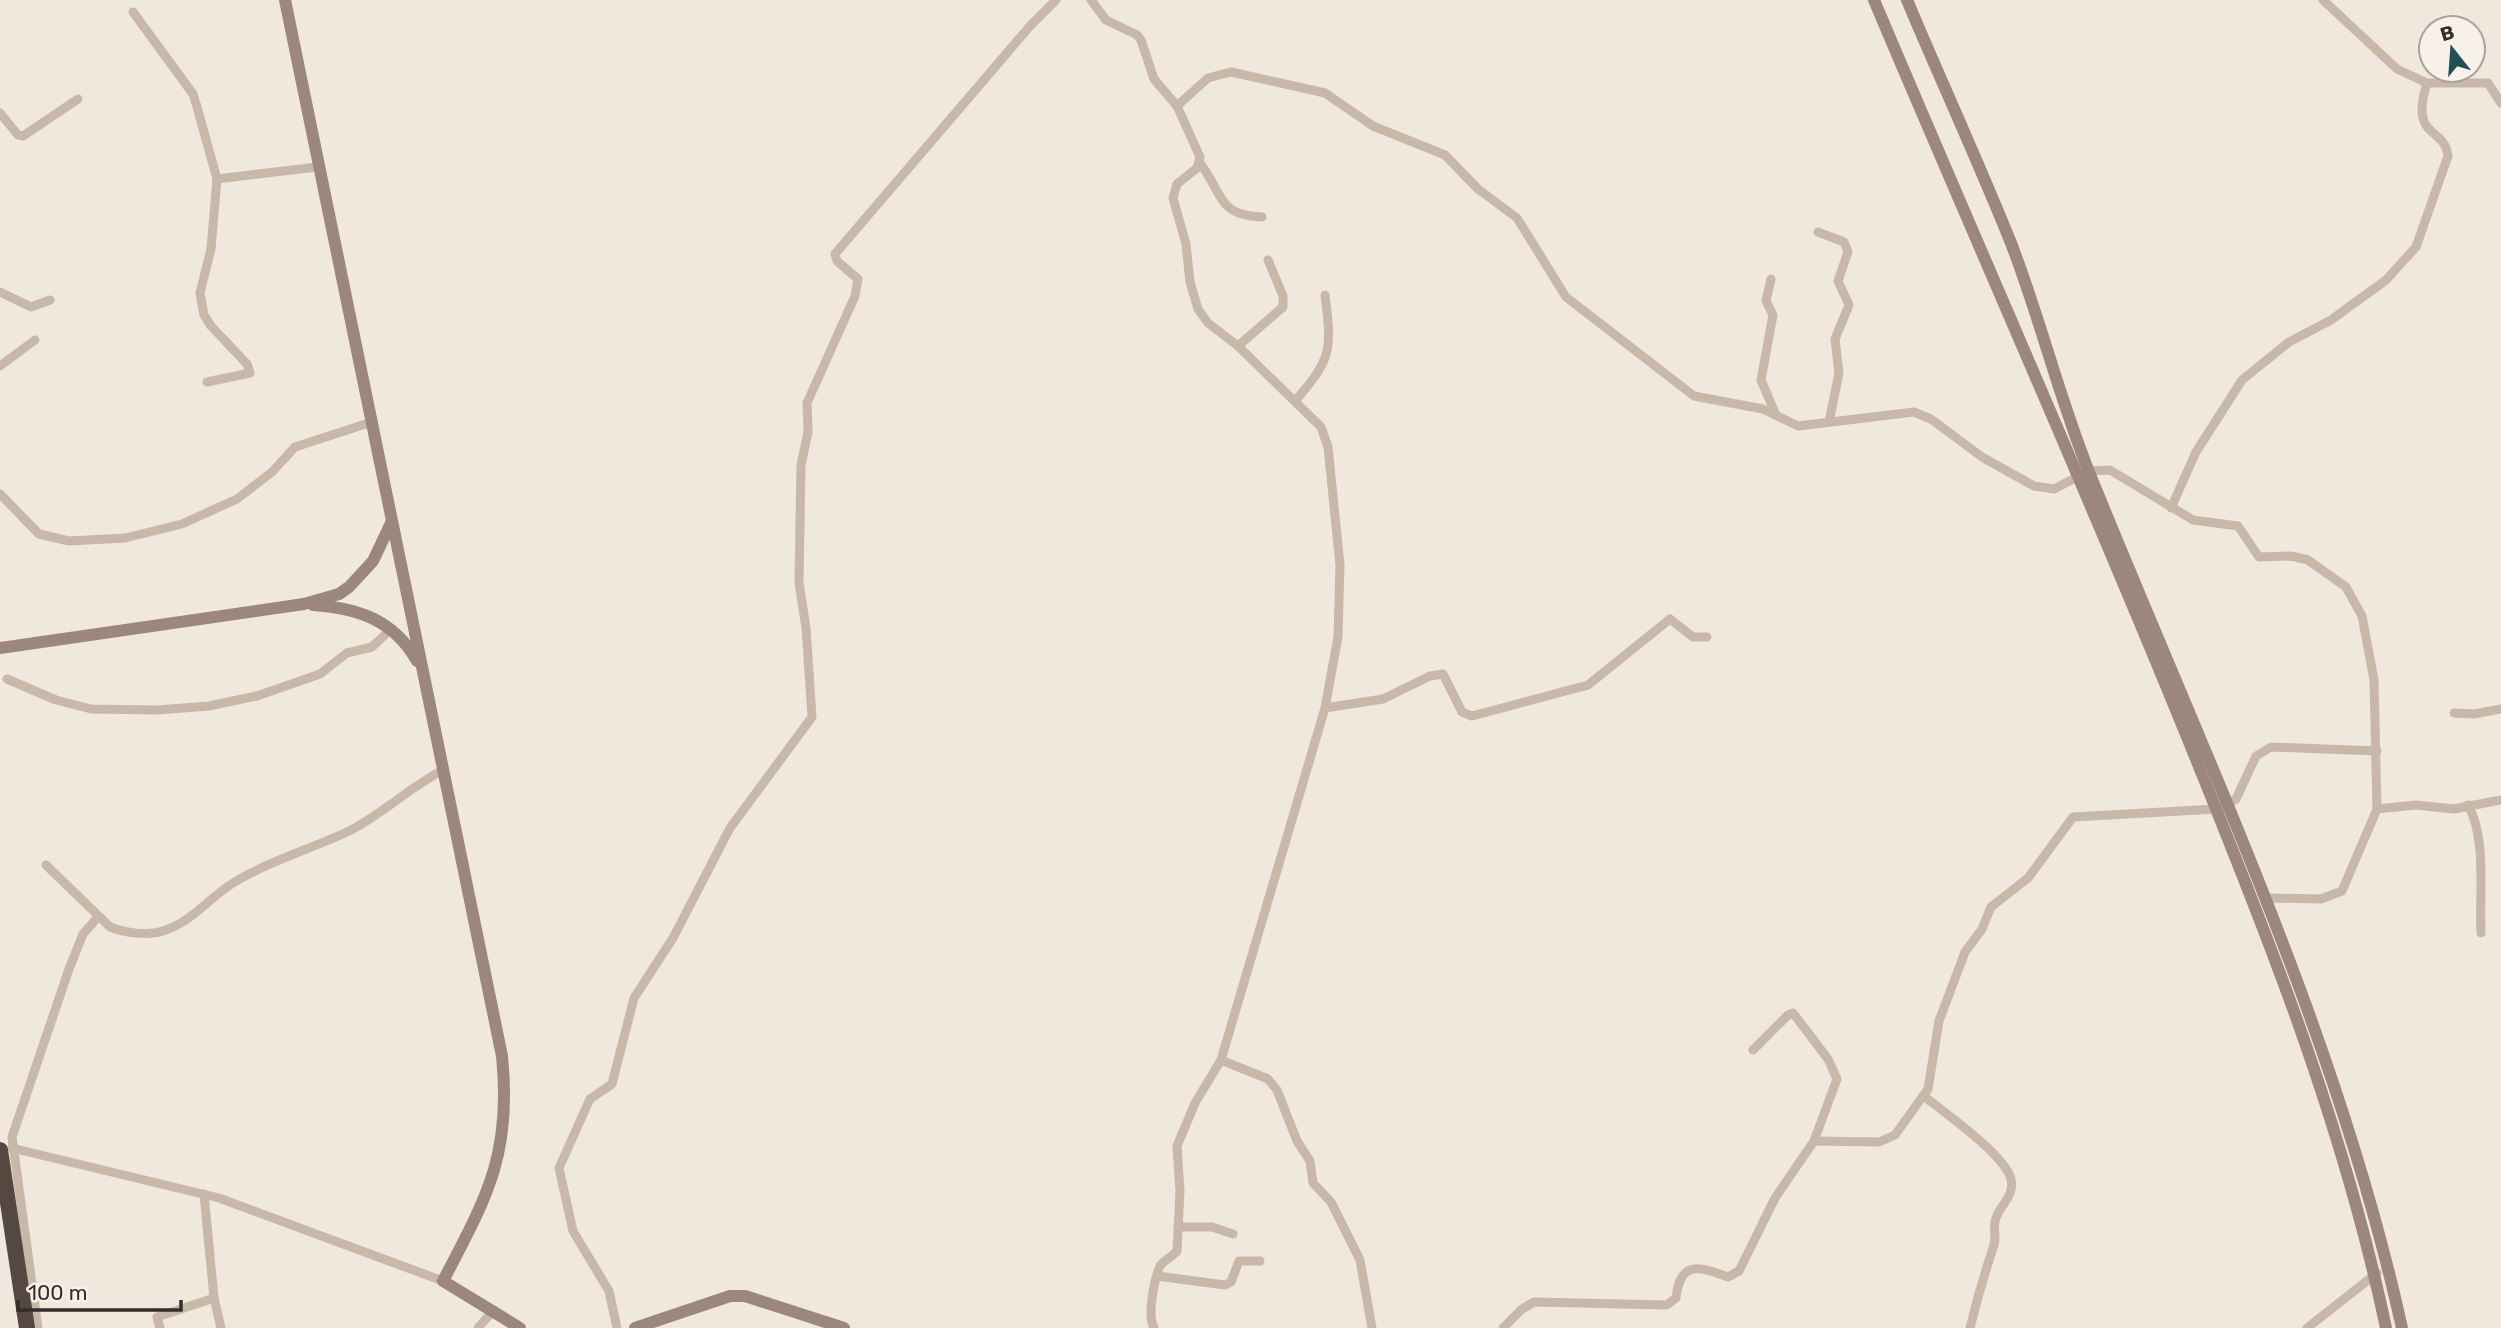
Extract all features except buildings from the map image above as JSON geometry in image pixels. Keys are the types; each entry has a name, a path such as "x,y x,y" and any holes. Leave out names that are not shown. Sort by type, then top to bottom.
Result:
{"highway":[{"path":"6,1149 27,1328"}],"street":[{"path":"285,0 317,167 502,1056 507,1102 501,1149 486,1199 443,1281"},
{"path":"617,1328 609,1291 573,1231 559,1168 590,1099 612,1084 635,998 673,938 730,828 812,717 806,628 799,583 801,465 808,432 807,403 855,296 858,279 837,261 835,254 1030,26 1056,0"},
{"path":"1874,0 2085,473 2223,806 2266,898 2302,991 2389,1267 2402,1328"},
{"path":"1907,0 2011,245 2085,473"},
{"path":"2323,0 2385,61 2417,78"},
{"path":"1094,2 1112,24 1137,35 1154,79 1177,106 1191,133 1200,163 1229,209 1242,216 1262,217"},
{"path":"133,12 193,94 217,179 211,249 200,293 204,315 247,364 250,373 207,382"},
{"path":"1177,106 1208,78 1231,72 1325,93 1373,125 1452,160 1478,188 1517,218 1566,297 1686,392 1702,399 1763,409 1798,426 1914,412 1931,419 1982,457 2034,486 2054,489 2098,468 2120,474 2171,508 2200,522 2238,526 2259,557 2300,558 2346,587 2362,616 2373,670 2377,809 2342,891 2321,899 2266,898"},
{"path":"2487,83 2501,103"},
{"path":"2171,508 2196,452 2242,380 2289,342 2331,320 2386,280 2416,247 2448,156 2446,147 2426,126 2421,111 2427,84"},
{"path":"0,113 18,135 23,136 78,99"},
{"path":"1154,1328 1150,1320 1157,1276 1160,1266 1177,1251 1179,1138 1195,1103 1221,1060 1325,708 1339,626 1340,565 1325,436 1317,421 1296,400 1202,316 1189,282 1188,253 1173,190 1200,163"},
{"path":"217,179 317,167"},
{"path":"1818,232 1844,242 1849,252 1838,281 1849,305 1835,339 1839,366 1829,422"},
{"path":"1238,346 1283,307 1283,296 1268,260"},
{"path":"1771,279 1766,301 1773,314 1761,380 1776,415"},
{"path":"0,292 32,307 50,300"},
{"path":"1296,400 1326,359 1329,328 1325,295"},
{"path":"0,366 35,340"},
{"path":"0,494 39,534 47,537 81,540 145,534 182,524 237,499 271,472 295,447 372,422"},
{"path":"0,648 304,604 339,594 349,587 382,548 392,521"},
{"path":"304,604 361,612 391,629 412,652 423,670"},
{"path":"1325,708 1383,699 1430,676 1443,674 1462,712 1472,716 1588,685 1670,619 1693,637 1707,637"},
{"path":"7,679 56,700 91,709 157,710 209,706 257,696 320,674 347,653 372,648 391,629"},
{"path":"2454,713 2474,714 2501,709"},
{"path":"1814,1141 1887,1140 1895,1135 1925,1097 1939,1021 1965,952 1982,929 1994,903 2028,878 2073,817 2223,806 2236,799 2256,756 2271,747 2377,751"},
{"path":"46,865 110,927 128,932 159,932 185,923 230,885 286,856 359,826 418,783 443,770"},
{"path":"2377,809 2416,805 2454,808 2501,800"},
{"path":"2468,805 2480,838 2480,933"},
{"path":"2223,806 2347,1171 2375,1274 2386,1328"},
{"path":"38,1328 6,1149 83,933 98,917"},
{"path":"1503,1328 1522,1309 1534,1302 1547,1300 1667,1305 1676,1298 1678,1281 1682,1274 1691,1269 1736,1274 1775,1198 1814,1141 1837,1079 1828,1059 1793,1013 1783,1019 1753,1050"},
{"path":"1221,1060 1268,1079 1277,1090 1297,1141 1310,1161 1313,1183 1331,1202 1360,1260 1373,1328"},
{"path":"1925,1097 1976,1138 2003,1165 2011,1181 2008,1197 1996,1217 1995,1243 1984,1269 1970,1328"},
{"path":"6,1149 204,1194 443,1281 520,1328"},
{"path":"204,1194 214,1298 221,1328"},
{"path":"1178,1227 1205,1226 1233,1234"},
{"path":"1157,1276 1225,1285 1231,1282 1239,1261 1260,1261"},
{"path":"2307,1328 2375,1274 2389,1267"},
{"path":"635,1328 730,1296 745,1296 844,1328"},
{"path":"160,1328 158,1317 214,1298"},
{"path":"478,1328 492,1312"}]}
